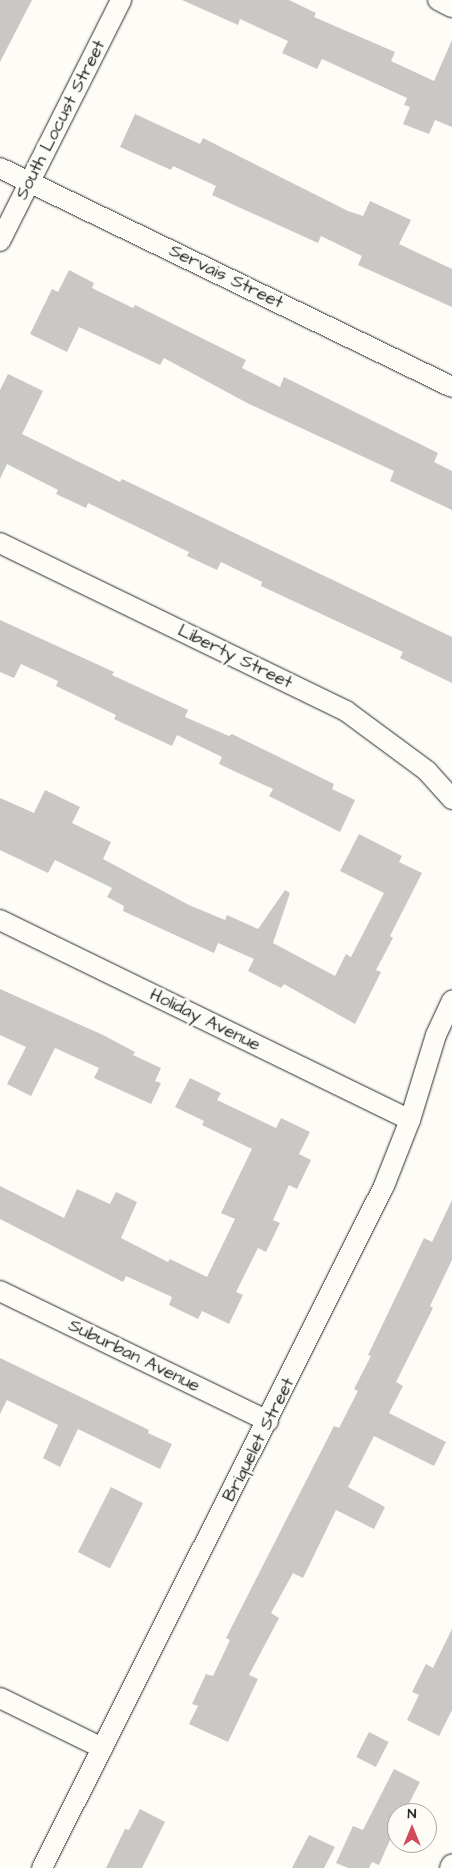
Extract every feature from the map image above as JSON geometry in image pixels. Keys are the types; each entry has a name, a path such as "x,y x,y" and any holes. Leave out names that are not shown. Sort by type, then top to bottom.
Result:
{"street":[{"name":"South Locust Street","path":"0,241 122,0"},
{"path":"438,0 452,7"},
{"name":"Servais Street","path":"0,168 452,387"},
{"name":"Liberty Street","path":"0,543 346,711 426,771 452,799"},
{"name":"Holiday Avenue","path":"0,920 410,1120"},
{"name":"Briquelet Street","path":"42,1868 268,1421 384,1186 410,1120 436,1035 452,1001"},
{"name":"Suburban Avenue","path":"0,1291 268,1421"},
{"path":"0,1698 102,1748"},
{"path":"450,1868 452,1864"}],"building":[{"path":"0,0 32,0 0,62"},
{"path":"182,0 289,0 316,13 314,17 395,52 391,61 434,81 452,40 452,127 435,120 429,134 403,124 410,107 404,105 407,98 322,59 317,69 282,53 288,41 240,19 238,25"},
{"path":"135,114 200,144 203,138 348,211 363,216 370,201 411,220 399,244 452,269 452,307 358,265 362,256 321,236 318,243 212,195 216,186 173,166 171,170 120,147"},
{"path":"69,270 94,283 92,288 133,308 135,305 246,360 242,368 280,387 284,377 438,453 434,462 452,471 452,510 390,481 394,471 249,404 164,358 160,365 79,327 67,352 30,334 52,289 58,292"},
{"path":"8,374 43,391 22,434 120,482 122,479 452,637 452,683 400,658 403,652 261,586 262,582 221,562 217,570 187,556 189,552 88,503 86,508 56,494 58,490 7,464 0,479 0,390"},
{"path":"0,620 114,672 112,675 188,710 185,717 229,736 232,734 334,784 332,789 355,800 340,832 269,796 273,789 219,764 222,757 177,735 172,746 114,719 116,715 56,686 58,681 21,664 14,678 0,672"},
{"path":"45,790 80,807 72,823 111,842 103,859 189,905 225,920 227,915 258,929 285,890 290,893 273,943 335,976 346,954 351,957 384,893 340,871 359,834 402,856 399,862 422,873 390,936 393,938 376,970 381,972 355,1024 284,984 281,988 248,971 254,959 218,943 214,953 123,911 124,906 107,897 112,888 55,860 48,873 0,850 0,798 34,813"},
{"path":"0,989 103,1035 135,1052 133,1055 161,1068 155,1081 161,1083 151,1104 94,1078 99,1068 55,1048 31,1096 7,1084 26,1047 0,1035"},
{"path":"190,1078 221,1093 217,1100 276,1128 281,1118 310,1132 299,1154 311,1160 297,1189 289,1185 273,1220 280,1223 266,1252 258,1248 236,1292 243,1295 229,1324 202,1311 198,1319 169,1305 172,1297 126,1276 123,1282 0,1219 0,1186 64,1218 77,1189 110,1204 116,1192 137,1202 121,1238 168,1262 170,1259 207,1277 235,1219 221,1213 252,1149 202,1125 204,1121 175,1107"},
{"path":"452,1200 452,1260 430,1306 433,1308 396,1382 403,1386 389,1413 446,1442 434,1466 374,1436 348,1487 385,1507 374,1529 336,1510 303,1578 293,1573 271,1613 279,1618 249,1675 258,1679 228,1742 189,1724 198,1706 192,1704 206,1674 213,1676 230,1640 226,1638 334,1426 339,1428 358,1391 354,1389 371,1356 368,1355 424,1238 432,1242"},
{"path":"0,1358 149,1430 148,1433 172,1444 160,1469 78,1429 60,1467 43,1458 58,1425 7,1400 0,1414"},
{"path":"111,1487 143,1503 110,1568 78,1552"},
{"path":"452,1629 452,1710 439,1736 407,1720 419,1695 412,1692 426,1664 433,1668"},
{"path":"369,1732 389,1742 376,1767 356,1757"},
{"path":"394,1769 420,1782 409,1803 387,1803 387,1847 379,1865 372,1862 369,1868 348,1868 336,1863 353,1826 363,1830"},
{"path":"140,1809 165,1822 142,1868 106,1868 125,1829 129,1830"},
{"path":"309,1835 335,1847 324,1868 292,1868"}]}
